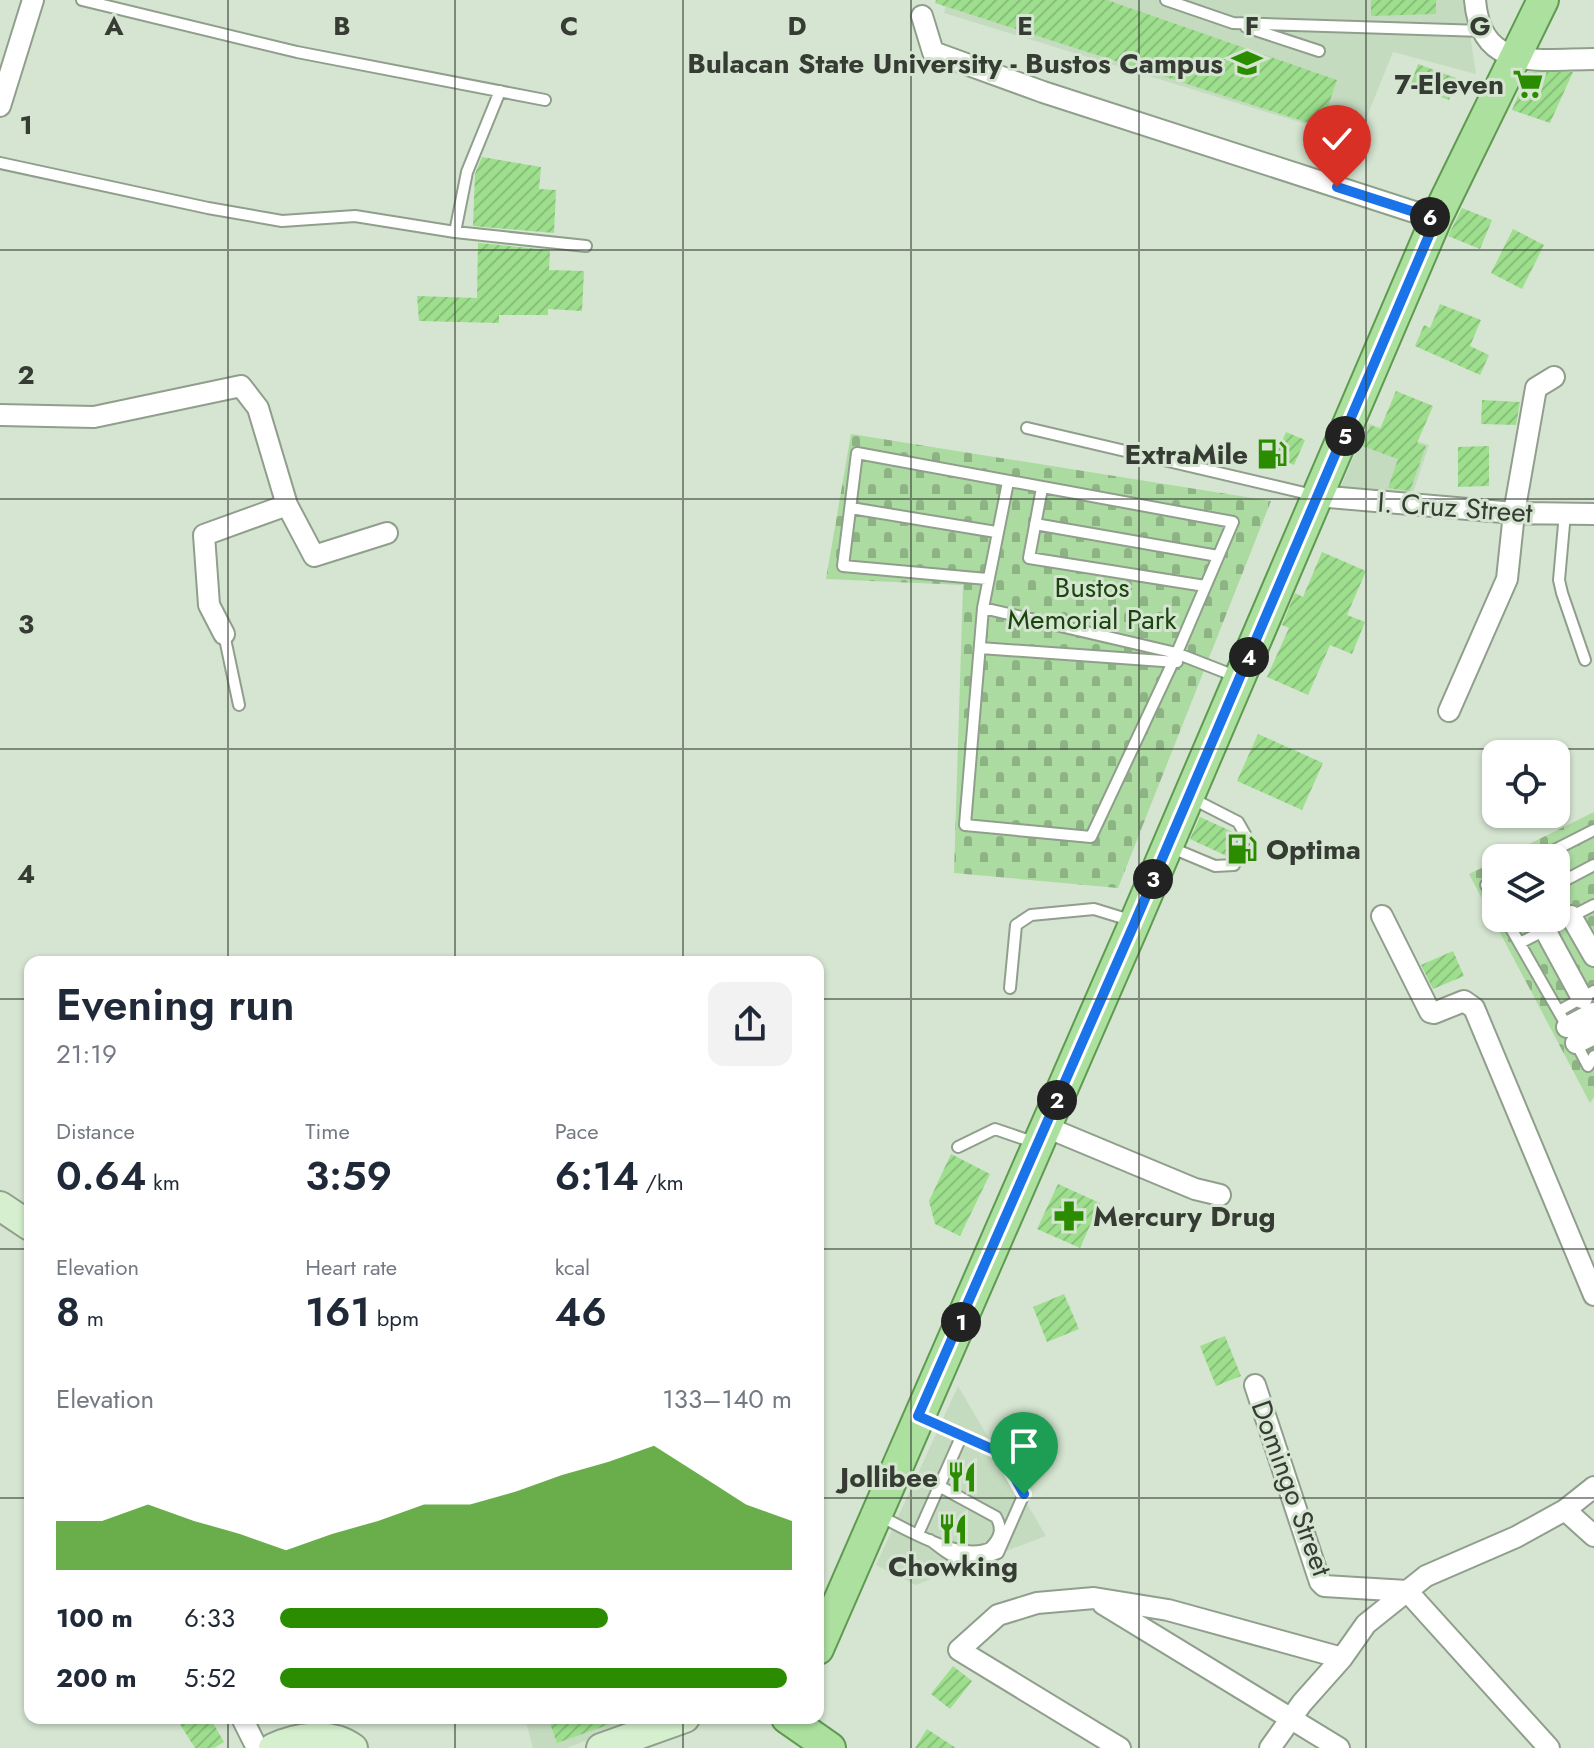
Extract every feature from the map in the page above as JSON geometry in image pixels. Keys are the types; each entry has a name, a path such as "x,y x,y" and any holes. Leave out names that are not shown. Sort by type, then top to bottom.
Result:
{"main road":[{"path":"824,1635 1135,922 1436,219 1543,0"},
{"path":"0,1206 24,1222"},
{"path":"601,1748 668,1724"},
{"path":"795,1724 830,1748"},
{"path":"273,1748 292,1739 331,1738 353,1748"}],"street":[{"path":"0,106 33,0"},
{"path":"1475,0 1483,31 1495,47 1515,59 1594,59"},
{"path":"922,16 933,52 1043,92 1436,219"},
{"path":"1449,711 1507,579 1514,513 1536,388 1554,377"},
{"path":"0,415 94,417 241,386 258,408 287,505 314,556 387,533"},
{"name":"I. Cruz Street","path":"1317,496 1514,513 1594,514"},
{"path":"224,634 209,605 204,535 287,505"},
{"path":"1382,916 1430,1012 1464,1001 1474,1008 1594,1295"},
{"path":"1571,916 1594,956"},
{"path":"1546,932 1590,1000 1574,1029"},
{"path":"1042,1135 1220,1195"},
{"name":"Domingo Street","path":"1255,1385 1320,1582 1324,1586 1407,1591"},
{"path":"1270,1748 1366,1624 1426,1576 1516,1537 1565,1510 1594,1487"},
{"path":"1565,1510 1594,1536"},
{"path":"1407,1591 1549,1748"},
{"path":"1120,1748 959,1650 998,1615 1037,1603 1094,1598 1168,1610 1342,1658"},
{"path":"1094,1598 1339,1748"},
{"path":"245,1724 257,1748"}],"lane":[{"path":"82,0 297,52 545,100"},
{"path":"1166,0 1319,51"},
{"path":"1233,23 1483,31"},
{"path":"455,232 467,172 500,91"},
{"path":"0,163 282,221 355,216 455,232 586,246"},
{"path":"1027,428 1317,496"},
{"path":"987,579 843,566 857,453 1233,522 1091,837 965,825 983,608 1008,482"},
{"path":"1042,488 1029,558 1205,586"},
{"path":"851,508 996,532"},
{"path":"1565,513 1559,580 1585,660"},
{"path":"1035,524 1218,556"},
{"path":"983,608 1195,662 1238,678"},
{"path":"224,634 239,705"},
{"path":"980,648 1174,658"},
{"path":"1166,846 1215,866 1234,865 1246,836 1238,822 1188,796"},
{"path":"1566,844 1594,830"},
{"path":"1570,878 1594,865"},
{"path":"1571,916 1594,905"},
{"path":"1010,988 1016,925 1031,915 1094,909 1135,922"},
{"path":"1513,932 1574,1029 1588,1066 1594,1056"},
{"path":"1520,943 1541,932"},
{"path":"958,1147 995,1129 1042,1135"},
{"path":"918,1416 1001,1453 1024,1494 998,1553 966,1563 950,1556 930,1540"},
{"path":"918,1534 962,1435"},
{"path":"877,1515 930,1540 969,1553 990,1548 1001,1532 1001,1524 991,1512 939,1486"}],"shaded area":[{"name":"Bulacan State University - Bustos Campus","path":"947,0 1465,0 1476,74 1393,52 1364,124 1329,112 1322,129 944,13"},
{"path":"1368,423 1429,445 1411,499 1340,489"},
{"path":"958,1386 1046,1536 916,1585 876,1565"},
{"path":"527,1724 631,1724 566,1748 533,1748"}],"green space":[{"name":"Bustos Memorial Park","path":"851,434 1271,501 1118,888 954,873 963,585 826,579"},
{"path":"1594,812 1594,1097 1590,1103 1500,932 1570,932 1570,844 1529,844 1562,828 1570,828 1570,824"},
{"path":"1482,868 1482,899 1469,874"}],"building":[{"path":"936,0 1107,0 1337,80 1321,127 935,3"},
{"path":"1371,0 1436,0 1436,14 1371,16"},
{"path":"1418,64 1456,78 1449,100 1410,86"},
{"path":"1528,72 1573,72 1550,123 1512,110"},
{"path":"482,157 541,167 539,189 556,190 554,233 473,226 475,174"},
{"path":"1462,208 1492,220 1480,249 1448,236"},
{"path":"1513,229 1544,245 1522,289 1491,273"},
{"path":"478,243 550,250 549,270 584,271 582,311 548,309 548,315 499,315 499,323 419,321 417,296 477,298"},
{"path":"1440,304 1481,320 1470,346 1489,355 1480,375 1415,346 1424,325 1430,328"},
{"path":"1396,391 1433,406 1417,443 1426,446 1410,491 1388,488 1398,459 1362,446 1370,425 1380,429"},
{"path":"1482,400 1520,402 1516,425 1481,424"},
{"path":"1286,432 1305,440 1294,465 1275,457"},
{"path":"1489,446 1489,486 1458,487 1458,447"},
{"path":"1322,552 1366,571 1347,615 1365,622 1352,654 1330,645 1308,695 1267,677 1289,628 1282,625 1295,593 1303,597"},
{"path":"1258,734 1323,763 1302,810 1237,781"},
{"path":"1200,817 1235,833 1237,837 1229,857 1190,839"},
{"path":"1453,951 1464,976 1433,989 1421,965"},
{"path":"951,1154 990,1174 960,1236 935,1224 929,1201"},
{"name":"Mercury Drug","path":"1058,1184 1100,1203 1080,1248 1037,1229"},
{"path":"1064,1294 1079,1329 1047,1342 1033,1307"},
{"path":"1225,1336 1241,1376 1216,1386 1200,1346"},
{"path":"953,1666 972,1681 950,1709 931,1694"},
{"path":"180,1724 214,1724 224,1742 214,1748 195,1748"},
{"path":"550,1724 611,1724 557,1743"},
{"path":"927,1729 956,1748 915,1748"}],"place":[{"name":"Bulacan State University - Bustos Campus","path":"1247,63"},
{"name":"7-Eleven","path":"1528,84"},
{"name":"ExtraMile","path":"1272,454"},
{"name":"Optima","path":"1242,849"},
{"name":"Mercury Drug","path":"1069,1216"},
{"name":"Jollibee","path":"962,1477"},
{"name":"Chowking","path":"953,1529"}],"route":[{"path":"1024,1494 1001,1453 918,1416 1135,922 1436,219 1337,187"}]}
